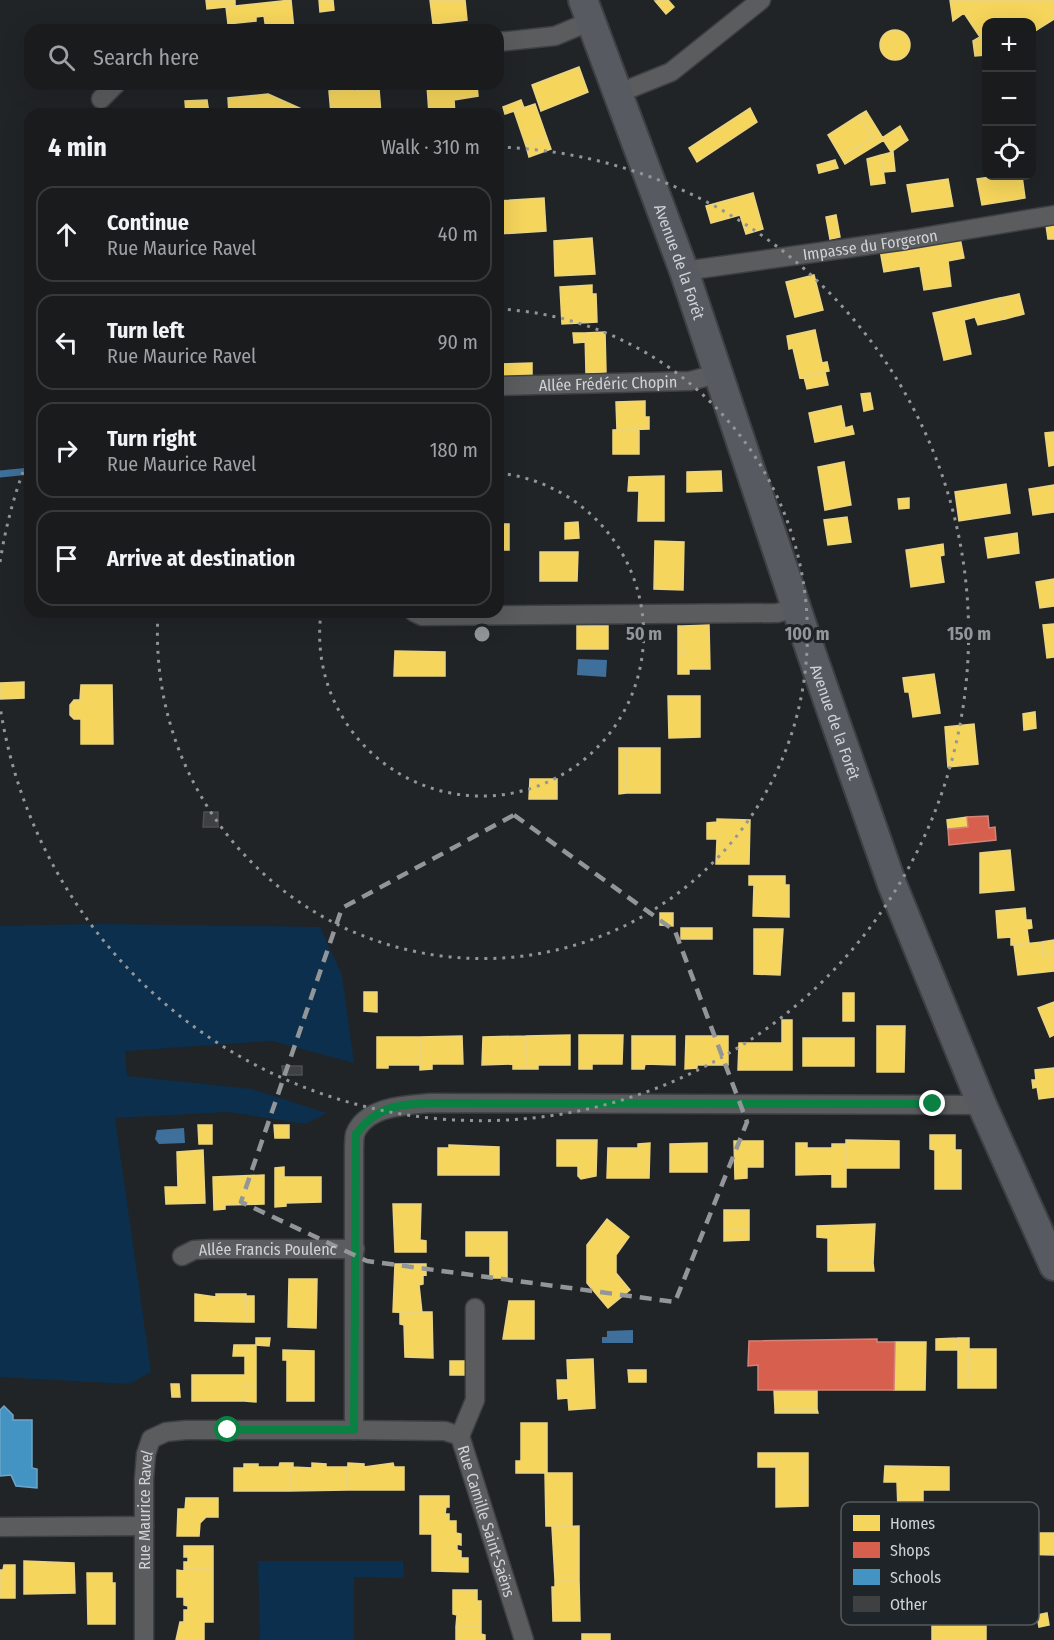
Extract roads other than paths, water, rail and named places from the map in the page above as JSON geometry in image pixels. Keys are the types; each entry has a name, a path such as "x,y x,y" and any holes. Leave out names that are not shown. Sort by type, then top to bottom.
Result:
{"main road":[{"name":"Avenue de la Forêt","path":"587,10 620,93 684,271 796,608 892,884 982,1105 1054,1266"}],"street":[{"path":"620,93 671,72 761,0"},
{"path":"504,41 555,36 587,10"},
{"path":"101,99 110,90"},
{"name":"Impasse du Forgeron","path":"684,271 906,240 1054,215"},
{"name":"Allée Frédéric Chopin","path":"504,386 690,381 717,374"},
{"path":"504,616 765,614 796,608"},
{"path":"354,1430 356,1134 368,1118 395,1107 430,1103 982,1105"},
{"name":"Allée Francis Poulenc","path":"182,1256 194,1250 210,1249 355,1249"},
{"path":"460,1436 475,1400 476,1308"},
{"name":"Rue Camille Saint-Saëns","path":"354,1430 445,1431 460,1436 525,1640"},
{"name":"Rue Maurice Ravel","path":"144,1640 146,1454 151,1439 166,1432 354,1430"},
{"path":"0,1527 144,1526"}],"waterway":[{"path":"0,474 24,472"}]}
